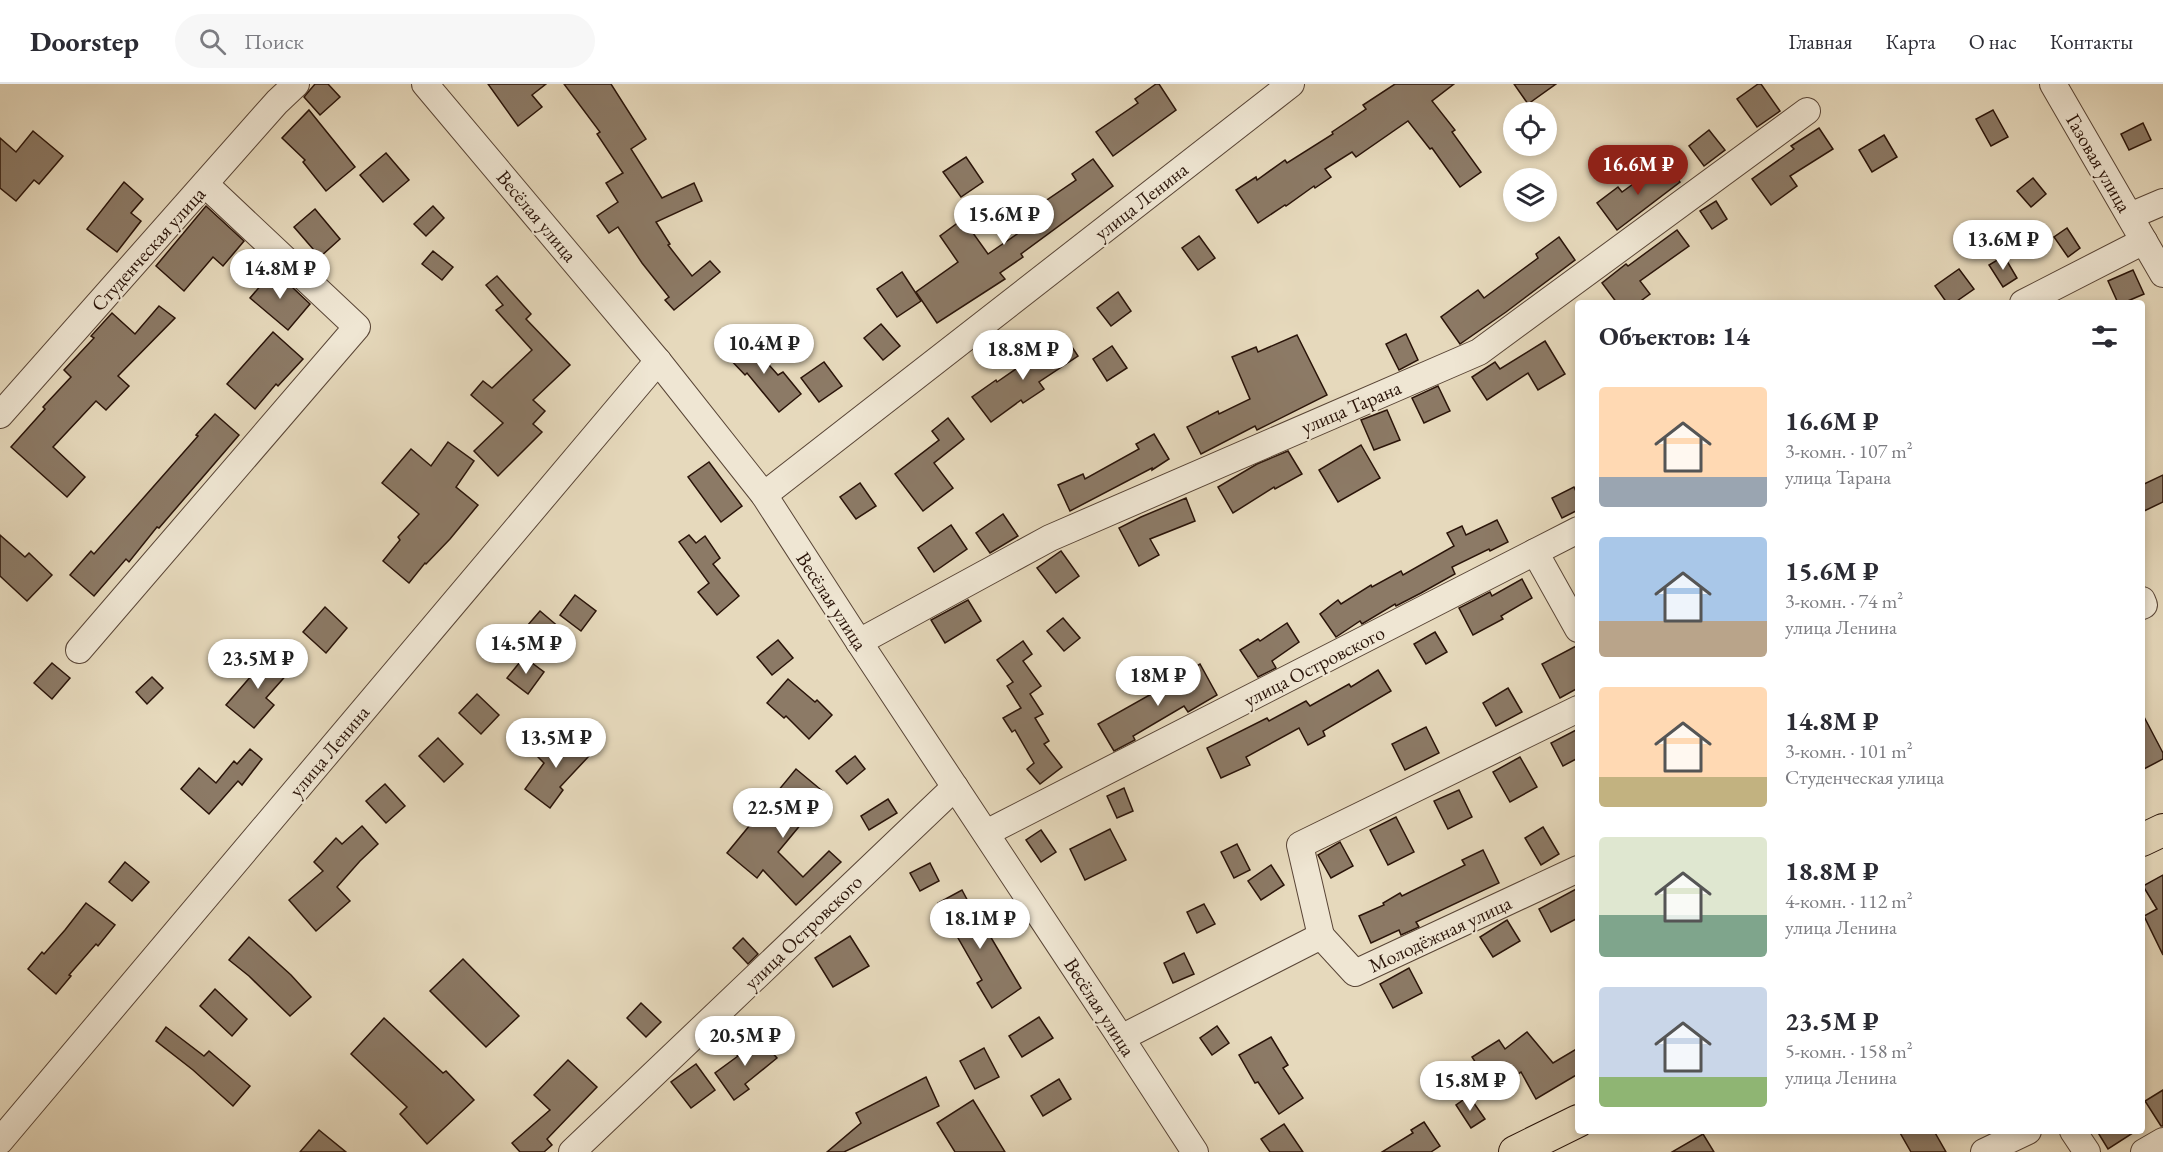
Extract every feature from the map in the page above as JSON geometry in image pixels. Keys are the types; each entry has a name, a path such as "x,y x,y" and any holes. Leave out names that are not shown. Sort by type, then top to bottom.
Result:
{"main road":[{"path":"2145,839 2163,830"},
{"path":"1515,1152 1575,1122"}],"street":[{"name":"Студенческая улица","path":"0,415 277,102 296,84"},
{"name":"улица Ленина","path":"764,495 1291,84"},
{"name":"Газовая улица","path":"2053,84 2163,274"},
{"name":"Весёлая улица","path":"427,85 658,361 764,495 1195,1152"},
{"name":"улица Тарана","path":"859,642 1050,538 1479,352 1807,111"},
{"path":"79,650 357,327 205,184"},
{"path":"2130,216 2163,202"},
{"path":"2029,300 2144,241"},
{"name":"улица Ленина","path":"0,1141 658,361"},
{"name":"улица Островского","path":"986,833 1575,532"},
{"path":"1535,552 1575,624"},
{"path":"1121,1038 1321,936 1300,845 1575,710"},
{"name":"улица Островского","path":"572,1152 956,787"},
{"name":"Молодёжная улица","path":"1321,936 1355,973 1575,870"},
{"path":"1984,1152 2022,1134"},
{"path":"2075,1134 2087,1152"},
{"path":"2144,1152 2163,1142"}],"building":[{"path":"315,84 328,84 340,97 320,115 304,97"},
{"path":"488,84 546,84 532,95 542,107 518,126"},
{"path":"564,84 611,84 646,139 631,149 662,198 694,183 702,201 656,222 670,244 668,245 692,276 710,261 720,272 674,310 665,300 669,297 642,263 618,227 609,233 597,216 618,202 606,183 623,173 597,134 600,132"},
{"path":"1159,84 1176,110 1113,156 1096,132 1138,103 1135,99"},
{"path":"1395,84 1454,84 1432,101 1455,130 1452,132 1481,172 1460,187 1432,148 1430,149 1408,121 1356,157 1352,152 1325,169 1331,177 1258,223 1236,190 1256,177 1257,180 1285,160 1287,163 1333,134 1332,132 1366,109 1363,105"},
{"path":"1514,84 1556,84 1531,102 1527,102"},
{"path":"1761,84 1780,111 1757,127 1737,99"},
{"path":"309,110 355,167 326,191 303,162 305,160 282,138"},
{"path":"1993,110 2008,137 1991,146 1976,119"},
{"path":"2143,123 2151,140 2129,150 2121,134"},
{"path":"1819,128 1833,149 1790,176 1797,186 1771,205 1752,179 1794,149 1791,146"},
{"path":"1709,130 1725,150 1704,166 1689,146"},
{"path":"33,131 63,156 39,184 34,180 16,201 0,188 0,138 16,152"},
{"path":"1884,135 1897,157 1872,172 1859,150"},
{"path":"386,153 409,180 383,202 360,175"},
{"path":"966,157 983,182 961,197 943,172"},
{"path":"1093,159 1113,186 1021,254 1023,257 1000,273 1005,279 937,323 916,292 958,262 940,236 963,219 988,254 1017,234 1014,229 1047,206 1044,202 1076,180 1072,174"},
{"path":"1661,164 1667,164 1680,182 1617,230 1597,203 1618,187 1622,192"},
{"path":"2033,178 2046,194 2031,207 2017,191"},
{"path":"124,182 143,199 131,213 141,221 117,252 87,229"},
{"path":"1716,201 1727,219 1712,229 1700,211"},
{"path":"206,206 244,241 223,266 213,257 184,291 156,266"},
{"path":"433,206 444,218 426,236 414,224"},
{"path":"315,209 340,239 320,257 294,227"},
{"path":"2067,228 2080,248 2068,257 2054,237"},
{"path":"1677,230 1689,246 1640,281 1650,294 1642,300 1615,300 1602,283 1626,264 1628,266"},
{"path":"1199,236 1215,258 1198,270 1182,248"},
{"path":"1559,237 1575,260 1460,344 1441,317 1478,290 1484,298 1538,258 1536,254"},
{"path":"433,251 453,267 442,280 422,264"},
{"path":"2004,256 2017,278 2003,287 1989,265"},
{"path":"1959,269 1974,289 1958,300 1945,300 1935,286"},
{"path":"274,270 310,304 288,330 250,298"},
{"path":"2133,270 2144,294 2130,300 2117,300 2108,281"},
{"path":"902,272 921,301 897,317 877,289"},
{"path":"497,276 531,314 526,319 570,365 533,400 545,411 533,424 542,432 498,476 474,451 503,423 471,395 483,381 492,388 532,350 496,310 503,305 486,285"},
{"path":"1118,292 1131,311 1111,326 1097,308"},
{"path":"159,306 175,318 118,376 129,386 106,410 96,401 53,447 85,477 67,497 11,447 71,377 64,370 94,338 91,336 112,313 135,334"},
{"path":"881,324 900,346 883,360 864,338"},
{"path":"273,332 303,359 278,386 276,384 255,409 227,384"},
{"path":"1406,334 1418,360 1399,370 1386,344"},
{"path":"1297,335 1327,395 1257,430 1255,426 1201,454 1187,427 1218,411 1219,414 1250,399 1232,357 1256,347 1258,352"},
{"path":"745,338 778,375 783,372 801,394 779,412 747,373 745,375 726,355"},
{"path":"1066,338 1078,356 1039,382 1044,389 1023,403 1021,400 991,422 972,397"},
{"path":"1545,341 1565,374 1538,390 1528,373 1487,400 1472,377 1495,362 1500,369"},
{"path":"1112,346 1127,368 1107,381 1093,359"},
{"path":"824,362 842,386 819,402 801,378"},
{"path":"1438,386 1450,411 1424,423 1412,398"},
{"path":"1387,410 1400,440 1374,450 1361,420"},
{"path":"215,414 239,435 129,562 126,559 94,596 70,575 91,551 94,554"},
{"path":"948,418 964,439 934,463 953,488 923,511 895,474 939,440 932,431"},
{"path":"1154,434 1169,459 1152,470 1152,468 1070,511 1058,485 1083,474 1085,479 1139,449 1136,444"},
{"path":"448,442 474,461 456,487 478,505 409,583 383,561 400,540 398,537 419,514 382,483 411,449 431,466"},
{"path":"1361,445 1380,478 1338,502 1319,470"},
{"path":"1288,451 1302,474 1275,489 1274,487 1233,513 1218,487 1257,464"},
{"path":"709,462 742,506 721,522 688,477"},
{"path":"2163,475 2163,502 2145,511 2145,484"},
{"path":"860,483 876,506 856,519 840,497"},
{"path":"1574,487 1575,512 1562,518 1552,498"},
{"path":"1186,498 1195,521 1150,539 1159,555 1139,566 1119,528"},
{"path":"1003,514 1018,536 990,553 976,533"},
{"path":"1497,520 1508,542 1452,567 1455,574 1421,593 1396,606 1395,604 1362,624 1360,621 1336,637 1320,614 1338,600 1341,604 1371,585 1372,587 1401,571 1403,575 1454,546 1447,533 1462,526 1466,535"},
{"path":"951,525 967,549 934,572 918,548"},
{"path":"0,535 25,557 29,553 52,575 27,601 0,576"},
{"path":"689,535 696,543 705,536 720,558 713,564 739,596 717,615 698,592 709,583 679,542"},
{"path":"1061,551 1079,576 1056,593 1037,568"},
{"path":"1522,579 1532,598 1501,616 1503,619 1473,635 1459,608 1490,592 1492,596"},
{"path":"575,595 596,611 581,631 560,615"},
{"path":"968,600 981,621 945,643 931,620"},
{"path":"325,607 347,628 326,653 303,632"},
{"path":"540,611 560,628 542,650 521,633"},
{"path":"1063,618 1080,638 1064,651 1047,631"},
{"path":"1287,623 1299,642 1272,661 1276,668 1258,677 1240,650 1258,639 1260,641"},
{"path":"1435,632 1447,652 1426,664 1414,644"},
{"path":"778,640 793,658 772,675 757,657"},
{"path":"1023,641 1032,654 1023,661 1041,686 1030,694 1043,714 1035,718 1049,741 1044,744 1062,767 1040,784 1027,769 1034,763 1015,730 1012,732 1003,718 1021,708 1007,686 1013,682 997,660"},
{"path":"1575,647 1575,690 1560,698 1542,664"},
{"path":"265,651 289,672 266,698 274,705 254,728 226,705 252,675 248,671"},
{"path":"524,657 544,672 528,694 507,678"},
{"path":"52,663 70,678 52,699 34,683"},
{"path":"1200,664 1217,695 1188,712 1184,706 1133,736 1135,740 1114,751 1098,724"},
{"path":"1378,670 1391,691 1323,731 1325,736 1308,745 1299,728 1246,757 1250,765 1221,778 1207,748 1267,718 1269,721 1306,701 1310,706 1349,684 1351,687"},
{"path":"152,677 163,688 147,704 136,692"},
{"path":"788,679 815,702 817,700 832,715 809,739 786,716 784,718 767,703"},
{"path":"1508,688 1522,712 1496,726 1483,703"},
{"path":"477,694 499,715 481,734 459,713"},
{"path":"2145,719 2163,753 2163,759 2145,768"},
{"path":"1426,727 1439,753 1405,770 1392,744"},
{"path":"563,731 589,756 560,787 563,790 550,808 525,789 544,763 538,757"},
{"path":"1575,731 1575,760 1563,766 1551,743"},
{"path":"438,738 463,764 444,782 419,756"},
{"path":"250,749 262,759 242,785 238,781 209,814 181,789 199,768 216,783 234,761 237,764"},
{"path":"855,756 865,769 847,784 836,771"},
{"path":"1520,757 1537,787 1510,802 1493,772"},
{"path":"796,769 826,794 778,852 803,877 829,851 841,862 796,905 763,870 757,878 727,853"},
{"path":"385,784 405,806 386,823 366,801"},
{"path":"1124,788 1133,811 1117,818 1107,796"},
{"path":"1459,790 1472,817 1448,829 1434,801"},
{"path":"888,799 897,813 869,830 861,816"},
{"path":"1396,817 1414,852 1388,865 1370,830"},
{"path":"362,826 378,844 337,887 350,901 316,931 289,900 323,871 314,862 336,838 342,844"},
{"path":"1543,827 1559,854 1541,865 1525,838"},
{"path":"1110,829 1126,860 1085,880 1070,849"},
{"path":"1041,830 1056,852 1041,862 1026,840"},
{"path":"1340,842 1353,866 1331,878 1318,855"},
{"path":"1237,844 1250,870 1234,878 1221,852"},
{"path":"1483,850 1499,883 1416,922 1419,927 1401,935 1399,930 1371,943 1359,916 1384,905 1383,903 1400,893 1402,896 1465,865 1462,860"},
{"path":"125,862 149,882 132,901 109,882"},
{"path":"930,863 939,881 920,891 910,873"},
{"path":"1271,865 1284,885 1261,900 1248,881"},
{"path":"2163,875 2163,955 2145,918 2145,915 2157,909 2145,889 2145,885"},
{"path":"962,890 1021,988 992,1008 977,983 982,980 938,903"},
{"path":"1575,890 1575,920 1551,932 1539,909"},
{"path":"86,903 115,925 69,975 71,976 56,994 28,969 42,952 44,954"},
{"path":"1204,904 1215,924 1197,933 1187,912"},
{"path":"1507,920 1520,941 1493,957 1480,937"},
{"path":"850,936 869,966 833,987 815,958"},
{"path":"249,937 291,975 311,997 290,1016 229,960"},
{"path":"743,938 758,954 748,964 733,948"},
{"path":"1184,953 1194,974 1173,983 1164,963"},
{"path":"463,959 519,1016 486,1047 430,991"},
{"path":"1409,968 1422,993 1393,1008 1380,984"},
{"path":"215,989 247,1019 232,1036 200,1006"},
{"path":"641,1003 661,1022 646,1037 627,1018"},
{"path":"1039,1017 1053,1038 1022,1057 1009,1036"},
{"path":"384,1018 443,1073 446,1071 474,1100 427,1144 400,1114 407,1107 351,1054"},
{"path":"1217,1026 1229,1043 1212,1055 1200,1038"},
{"path":"166,1027 204,1056 209,1051 250,1086 233,1106 156,1041"},
{"path":"1527,1032 1553,1063 1575,1050 1575,1076 1536,1099 1521,1072 1493,1090 1472,1057 1499,1040 1505,1049"},
{"path":"757,1035 777,1058 745,1084 749,1089 734,1100 715,1073 738,1056 735,1053"},
{"path":"1271,1037 1288,1065 1283,1068 1303,1098 1279,1114 1258,1082 1255,1083 1239,1055"},
{"path":"984,1048 999,1077 975,1089 960,1061"},
{"path":"568,1060 597,1087 547,1139 552,1145 544,1152 520,1152 512,1143 550,1110 534,1095"},
{"path":"696,1064 715,1090 691,1108 671,1082"},
{"path":"926,1077 939,1106 844,1152 827,1152 861,1123 856,1113"},
{"path":"1059,1079 1071,1099 1043,1116 1031,1096"},
{"path":"2163,1090 2163,1126 2161,1126 2145,1101"},
{"path":"1469,1096 1485,1119 1471,1128 1456,1105"},
{"path":"973,1100 1005,1152 955,1152 937,1123"},
{"path":"1424,1122 1440,1146 1431,1152 1382,1152 1413,1133 1411,1130"},
{"path":"1284,1124 1303,1152 1270,1152 1261,1139"},
{"path":"319,1130 346,1152 300,1152"},
{"path":"1703,1134 1714,1152 1672,1152"},
{"path":"1901,1134 1936,1134 1946,1152 1911,1152"},
{"path":"2099,1134 2131,1134 2108,1149"}]}
